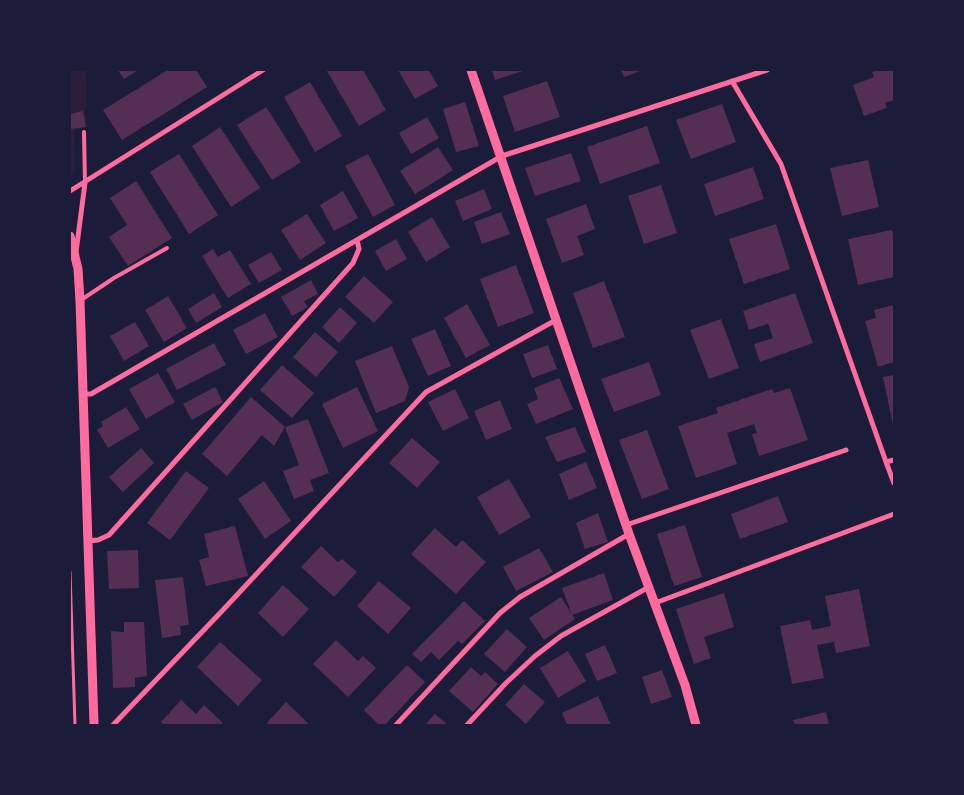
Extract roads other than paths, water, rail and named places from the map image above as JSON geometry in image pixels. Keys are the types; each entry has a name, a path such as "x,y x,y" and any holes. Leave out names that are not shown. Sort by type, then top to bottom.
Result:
{"street":[{"path":"70,191 263,70"},
{"path":"471,70 502,156 629,534 685,685 696,725"},
{"path":"83,394 91,394 502,156 767,70"},
{"path":"732,81 773,148 788,181 894,483"},
{"path":"85,183 76,255 80,301 94,725"},
{"path":"70,236 76,255"},
{"path":"88,541 98,540 109,535 353,263 358,249 357,240"},
{"path":"113,725 426,392 556,320"},
{"path":"626,525 846,450"},
{"path":"886,462 894,460"},
{"path":"655,603 894,514"},
{"path":"396,725 506,608 520,597 629,534"},
{"path":"467,725 535,656 555,641 649,587"}],"lane":[{"path":"84,132 85,183"},
{"path":"80,301 114,278 167,248"}]}
